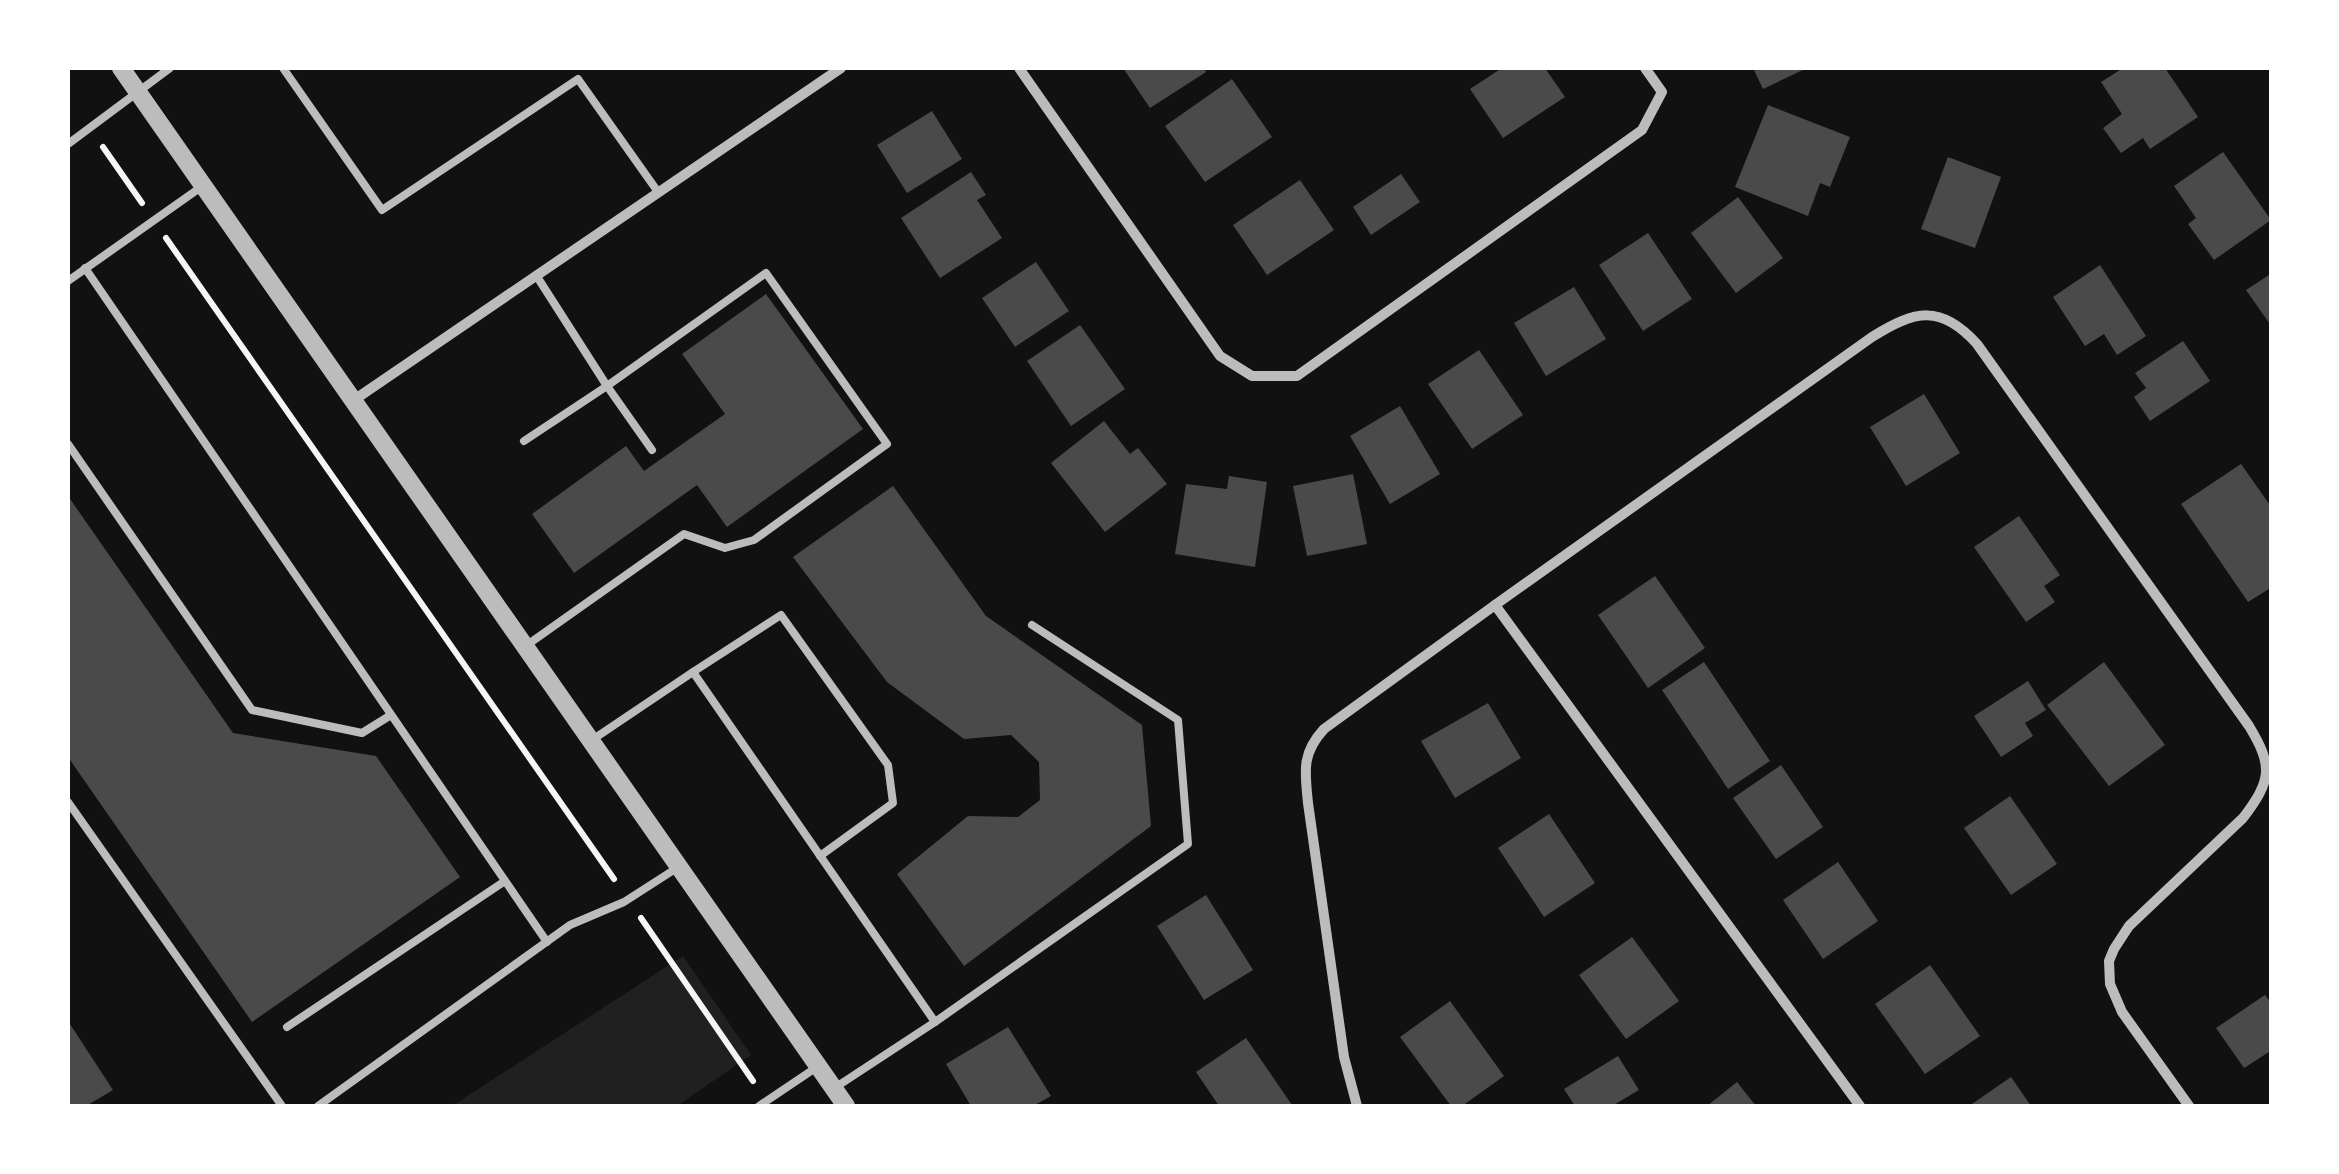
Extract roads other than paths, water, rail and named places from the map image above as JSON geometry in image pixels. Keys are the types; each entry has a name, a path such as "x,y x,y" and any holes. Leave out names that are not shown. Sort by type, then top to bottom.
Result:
{"street":[{"path":"122,68 846,1106"},
{"path":"354,400 840,68"},
{"path":"1019,68 1220,356 1252,376 1297,376 1642,130 1662,92 1645,68"},
{"path":"1357,1106 1347,1076 1308,804 1306,767 1314,740 1495,604 1888,327 1921,316 1951,320 1988,358 2259,742 2266,775 2263,790 2243,818 2130,926 2109,961 2110,984 2122,1012 2190,1106"},
{"path":"1495,604 1860,1106"}],"lane":[{"path":"68,144 170,68"},
{"path":"282,68 382,210 578,80"},
{"path":"570,68 658,192"},
{"path":"68,280 204,185"},
{"path":"85,268 547,942"},
{"path":"524,441 766,273 888,444 754,540 724,548 684,534 527,646"},
{"path":"536,276 652,450"},
{"path":"68,444 252,710 362,732 391,715"},
{"path":"592,740 781,614 888,765 893,803 820,856"},
{"path":"834,1089 1188,844 1178,720 1032,625"},
{"path":"693,672 935,1022"},
{"path":"68,802 282,1106"},
{"path":"318,1106 570,925 624,902 680,866"},
{"path":"288,1026 504,881"},
{"path":"759,1106 818,1066"}]}
